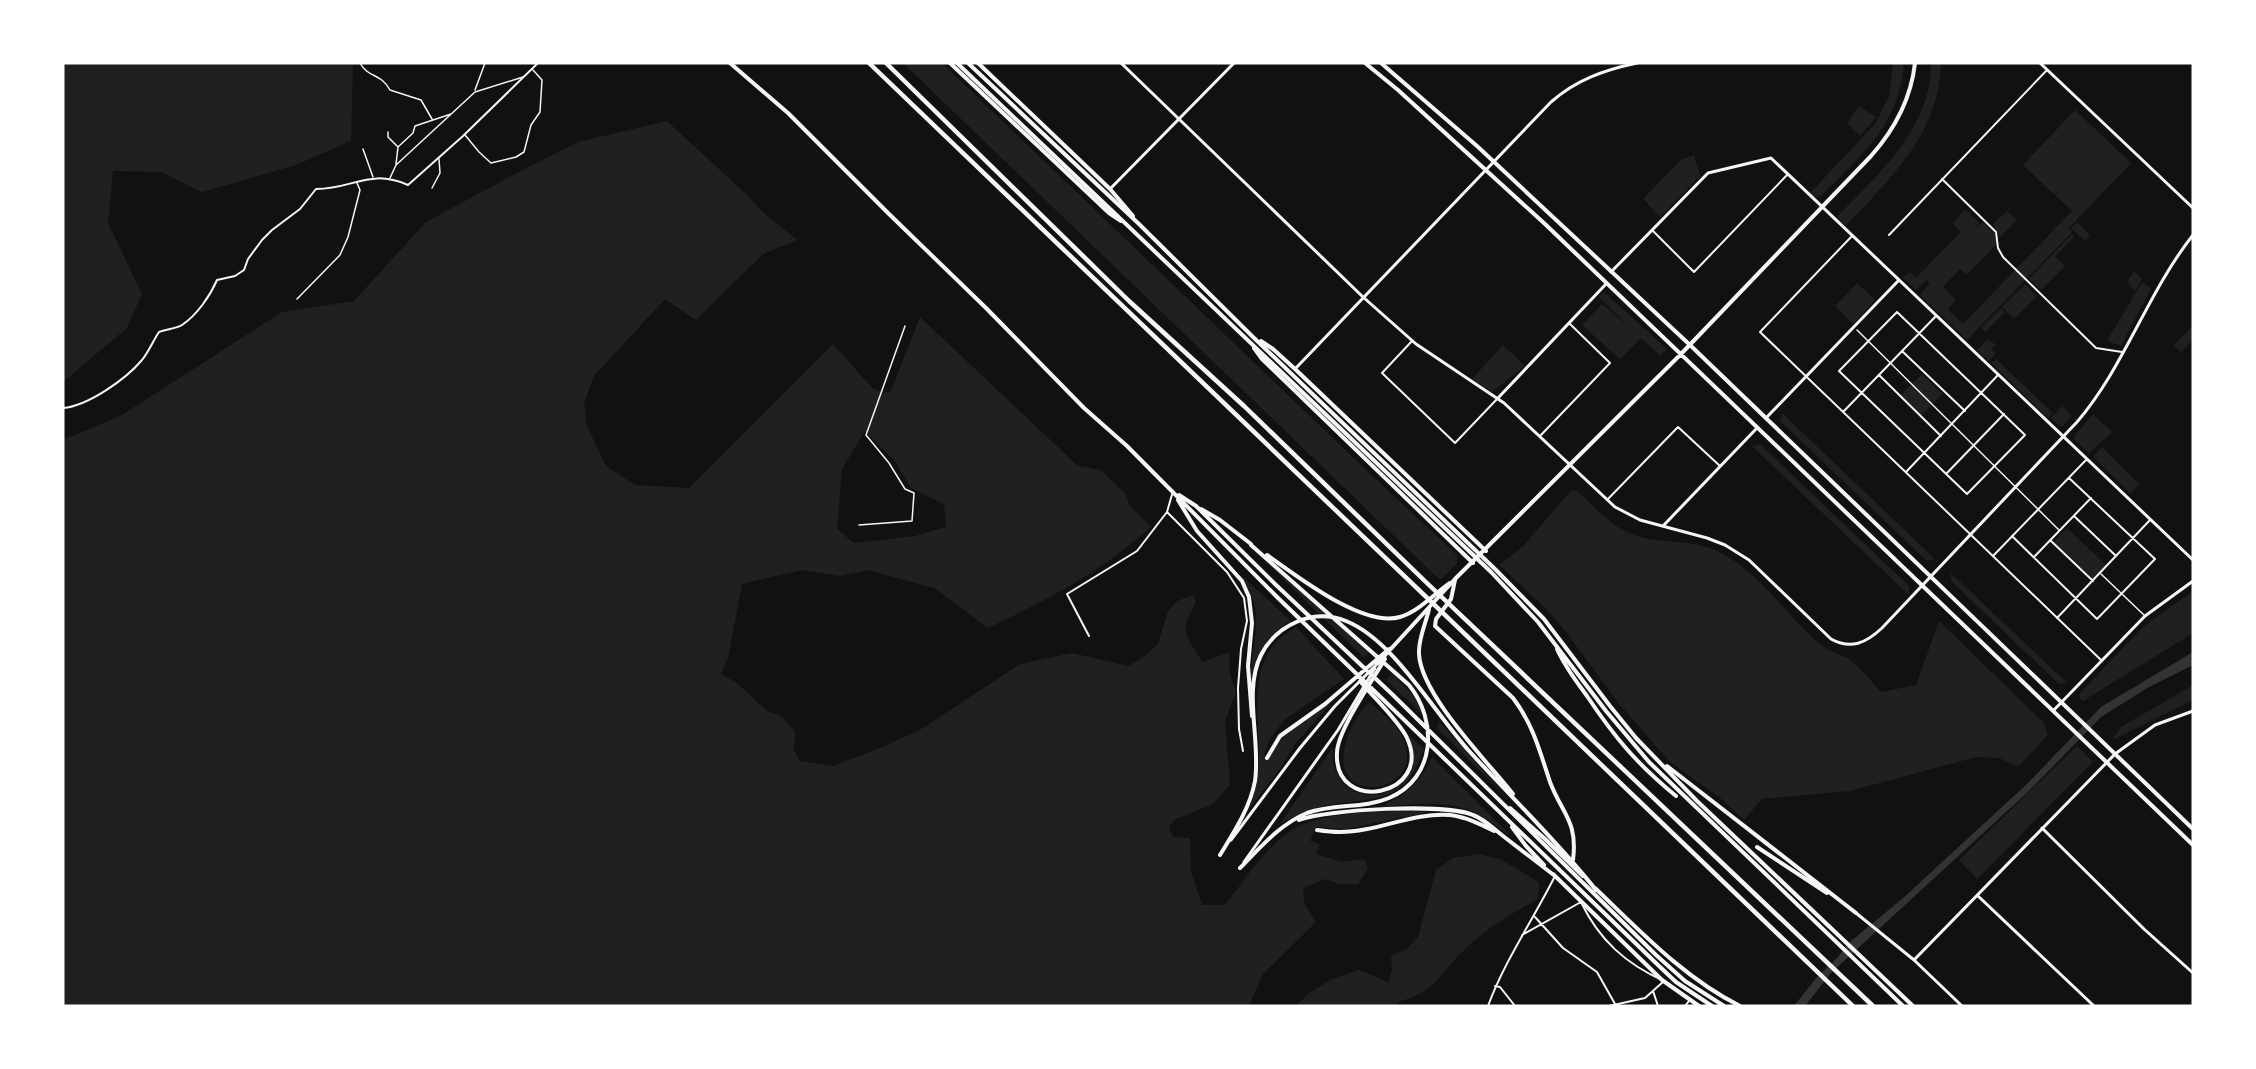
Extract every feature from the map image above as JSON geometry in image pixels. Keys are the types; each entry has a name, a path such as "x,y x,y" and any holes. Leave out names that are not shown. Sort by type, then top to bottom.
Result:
{"highway":[{"path":"869,63 1853,1006"},
{"path":"886,63 1129,301 1247,409 1452,607 1873,1006"}],"main road":[{"path":"730,63 788,113 1084,408 1173,491 1346,665 1676,982 1712,1006"},
{"path":"950,63 1109,213 1130,227"},
{"path":"957,63 1491,572 1555,643 1643,756 1903,1006"},
{"path":"968,63 1139,224 1495,569 1544,619 1610,706 1696,801 1913,1006"},
{"path":"978,63 1110,189 1139,224"},
{"path":"1365,63 1398,90 1485,170 1681,354 2193,845"},
{"path":"1381,63 1493,162 1690,345 2193,829"},
{"path":"1251,545 1355,611 1376,618 1391,619 1409,613 1455,579 1486,551 1690,345 1871,156 1894,126 1906,103 1915,63"},
{"path":"1252,336 1273,349 1295,369 1486,551"},
{"path":"1248,340 1262,359 1473,563"},
{"path":"1173,491 1220,520 1251,545 1409,685 1422,703 1429,729 1426,756 1418,773 1401,791 1389,798 1372,803 1321,809 1295,819 1284,826 1240,868"},
{"path":"1173,491 1197,531 1242,581 1249,597 1252,614 1248,666 1256,740"},
{"path":"1196,506 1505,805 1544,838 1676,974 1724,1006"},
{"path":"1377,664 1455,579"},
{"path":"1455,579 1450,600 1436,619 1435,626 1513,698 1522,711 1532,729 1550,783 1570,820 1575,847 1573,861"},
{"path":"1429,609 1419,651 1425,677 1448,714 1525,809"},
{"path":"1220,855 1245,813 1254,784 1256,740 1254,680 1264,649 1277,633 1295,622 1316,617 1344,620 1367,633 1386,650 1420,689 1449,728 1573,861 1595,891 1706,987 1740,1006"},
{"path":"1267,758 1272,747 1285,731 1325,704 1400,639"},
{"path":"1555,643 1564,663 1604,722 1631,756 1676,796"},
{"path":"1346,665 1381,706 1402,729 1410,746 1407,773 1401,781 1388,790 1372,793 1356,788 1346,781 1338,765 1337,754 1340,738 1346,725 1387,654"},
{"path":"1655,757 1856,913"},
{"path":"1284,826 1309,816 1337,812 1447,808 1473,815 1555,876"},
{"path":"1317,830 1347,832 1420,817 1452,816 1476,822 1502,835"},
{"path":"1508,820 1526,846 1581,902 1664,981 1699,1006"},
{"path":"1757,847 1839,900"}],"street":[{"path":"360,63 367,71 384,80 390,90 421,100 432,120"},
{"path":"475,92 485,63"},
{"path":"63,408 87,402 123,377 140,362 159,332 180,327 191,318 210,296 217,280 235,276 244,270 248,259 262,240 300,209 316,189 330,189 373,178 389,178 408,186 538,63"},
{"path":"1121,63 1363,297 1413,341 1498,398 1607,500 1630,516 1707,538 1740,554 1831,639 1845,645 1859,644 1872,637 2092,405 2159,285 2193,235"},
{"path":"1110,189 1234,63"},
{"path":"1295,369 1543,109 1570,86 1593,74 1637,63"},
{"path":"2040,63 2193,208"},
{"path":"464,135 491,163 516,157 524,152 531,125 540,112 542,80 532,69"},
{"path":"1888,235 2047,70"},
{"path":"389,178 396,165 475,92 524,77"},
{"path":"396,165 398,147 413,133 415,126 452,114"},
{"path":"388,132 388,137 398,147"},
{"path":"363,149 373,178"},
{"path":"432,188 440,173 439,158"},
{"path":"1611,272 1708,173 1771,158 2193,561"},
{"path":"1652,230 1694,272 1788,174"},
{"path":"1942,178 1996,232 1998,248 2003,257 2096,348 2122,352"},
{"path":"297,299 339,255 348,237 360,190 357,182"},
{"path":"1852,236 1760,332 2101,661"},
{"path":"1766,418 1899,280"},
{"path":"1413,341 1382,373 1455,443 1606,284"},
{"path":"1897,312 1919,333 2025,435 1967,494 1839,371 1897,312"},
{"path":"1843,412 1936,316"},
{"path":"1540,436 1610,363 1569,323"},
{"path":"859,525 912,521 914,494 905,489 890,463 866,435 905,326"},
{"path":"1857,330 2037,510 2060,530"},
{"path":"1902,351 1965,411"},
{"path":"1879,375 1941,436"},
{"path":"1906,472 1998,375"},
{"path":"1946,474 2004,414"},
{"path":"1607,500 1678,427 1720,466"},
{"path":"1663,526 1758,427"},
{"path":"1993,556 2086,460"},
{"path":"2012,536 2097,619 2122,594 2155,560 2069,478"},
{"path":"1089,636 1066,594 1137,551 1167,512 1173,491"},
{"path":"2034,557 2091,498"},
{"path":"1167,512 1227,572 1244,598 1247,621 1241,649 1238,688 1239,729 1243,751"},
{"path":"2074,516 2116,556"},
{"path":"2057,618 2150,520"},
{"path":"2050,540 2093,581"},
{"path":"2100,573 2145,616"},
{"path":"2052,711 2145,616 2193,581"},
{"path":"1220,855 1300,748 1335,706 1377,664"},
{"path":"1240,868 1338,730 1377,664"},
{"path":"1914,960 2106,762 2162,721 2193,711"},
{"path":"2042,828 2144,929 2193,973"},
{"path":"1488,1006 1495,986 1522,935 1535,917 1555,876"},
{"path":"1977,895 2094,1006"},
{"path":"1522,935 1581,902 1592,925 1612,946 1639,970 1664,981 1645,998 1609,1006"},
{"path":"1856,913 1914,960 1962,1006"},
{"path":"1535,917 1563,948 1597,972 1615,1005"},
{"path":"1495,986 1500,987 1515,1006"},
{"path":"1653,991 1658,1006"},
{"path":"1685,1006 1689,1000"}],"shaded area":[{"path":"63,63 353,63 351,141 296,165 202,192 161,172 113,171 108,223 142,294 127,328 63,382"},
{"path":"903,63 942,63 1457,555 1457,563 1440,580"},
{"path":"1893,63 1904,63 1901,85 1886,122 1876,138 1850,167 1820,197 1813,197 1810,193 1875,124 1889,96"},
{"path":"1931,63 1941,63 1938,89 1922,133 1895,172 1846,226 1837,217 1885,166 1912,129 1929,87"},
{"path":"1859,106 1876,117 1860,136 1847,124"},
{"path":"2075,110 2131,163 2069,228 2072,232 1967,340 1920,295 1930,283 1926,280 1916,290 1903,278 1909,272 1916,278 1961,232 1953,223 1965,209 1979,223 1976,228 1983,222 1995,234 1997,244 1967,275 1960,269 1943,287 1956,300 1948,309 1963,324 2072,211 2023,165"},
{"path":"667,121 763,212 797,240 763,254 696,320 665,299 594,376 584,403 587,426 606,466 635,485 689,488 833,344 873,389 890,393 920,317 1078,466 1101,470 1126,494 1129,505 1151,527 1094,571 988,628 934,588 868,570 840,576 802,570 742,584 728,658 721,674 738,684 767,711 781,716 795,731 794,750 800,761 833,766 885,746 923,728 1020,664 1072,653 1129,666 1158,644 1168,611 1177,601 1193,595 1196,603 1186,627 1189,639 1202,662 1230,652 1229,671 1236,692 1225,721 1230,785 1213,804 1176,819 1169,826 1173,837 1190,838 1191,871 1202,905 1225,905 1273,845 1292,830 1306,823 1322,818 1358,813 1428,812 1346,829 1316,827 1310,841 1320,844 1316,854 1341,862 1365,859 1368,869 1358,884 1339,884 1326,879 1303,888 1304,903 1316,922 1263,974 1249,1006 63,1006 63,440 122,415 282,312 354,301 426,222 578,142","holes":["865,431 894,460 911,488 944,504 946,527 915,536 854,543 837,529 842,469"]},
{"path":"1694,155 1700,176 1660,217 1643,199 1681,160"},
{"path":"2007,211 2017,220 2000,237 1993,224"},
{"path":"2077,222 2090,235 2085,241 2071,228"},
{"path":"2072,234 2074,237 2055,257 2065,266 2041,290 2029,279"},
{"path":"2134,271 2142,279 2135,291 2127,282"},
{"path":"2142,282 2151,288 2121,346 2107,341"},
{"path":"1857,283 1875,300 1853,324 1835,306"},
{"path":"2025,284 2037,296 2014,319 2002,307"},
{"path":"1604,292 1667,349 1660,356 1641,338 1620,359 1582,325 1602,304 1632,329 1599,297"},
{"path":"2001,308 2005,312 1985,332 1981,328"},
{"path":"2193,326 2193,340 2181,352 2174,345"},
{"path":"1988,339 1996,345 1991,349 1996,353 1989,361 1977,350"},
{"path":"1503,345 1525,366 1492,392 1472,379"},
{"path":"1996,359 2053,413 2048,418 1991,363"},
{"path":"1922,374 1942,394 1922,415 1901,395"},
{"path":"2062,406 2072,416 2061,427 2051,418"},
{"path":"1782,413 1935,559 1927,561 1780,421"},
{"path":"2093,414 2112,432 2089,453 2073,438"},
{"path":"1760,444 1909,586 1909,595 1752,446"},
{"path":"2102,447 2139,484 2131,494 2093,457"},
{"path":"1576,490 1608,519 1629,533 1650,539 1705,546 1730,558 1756,579 1817,642 1854,663 1881,692 1916,685 1939,621 2043,722 2048,735 2018,767 1999,758 1976,757 1850,791 1762,799 1744,820 1719,797 1670,762 1620,705 1560,624 1499,565 1524,545 1571,491"},
{"path":"2067,528 2106,565 2093,579 2054,542"},
{"path":"1256,552 1369,652 1364,658"},
{"path":"1951,573 2067,683 2059,684 1951,581"},
{"path":"1241,575 1291,621 1276,632 1265,646 1251,680 1256,617 1252,597"},
{"path":"2193,591 2193,633 2083,701 2079,698 2080,693 2143,627"},
{"path":"1296,627 1344,679 1284,720 1269,740 1264,755 1269,758 1282,736 1334,700 1296,743 1250,808 1258,772 1257,712 1260,673 1267,656 1278,640"},
{"path":"2193,652 2193,665 2149,687 2101,717 2029,791 1831,973 1805,1006 1794,1006 1817,977 1851,941 1902,899 2028,783 2101,707"},
{"path":"1392,673 1413,695 1424,716 1386,680"},
{"path":"2193,685 2193,700 2112,740 2121,727"},
{"path":"1370,702 1399,731 1407,752 1404,768 1394,780 1380,786 1365,787 1352,780 1344,767 1345,746 1354,722"},
{"path":"1439,721 1508,799 1437,728"},
{"path":"1408,734 1424,749 1408,780 1398,789 1374,799 1315,808 1280,824 1333,747 1334,766 1343,782 1356,792 1371,795 1386,792 1400,784 1409,772 1413,755"},
{"path":"2077,746 2093,762 1977,879 1959,860"},
{"path":"1432,757 1512,837 1483,817 1451,805 1380,807 1405,793 1422,774"},
{"path":"1479,854 1500,859 1539,882 1538,899 1489,929 1470,944 1434,983 1420,993 1398,1002 1397,1006 1296,1006 1309,993 1332,979 1359,970 1388,982 1392,970 1391,956 1407,949 1418,937 1436,870 1453,858"}]}
